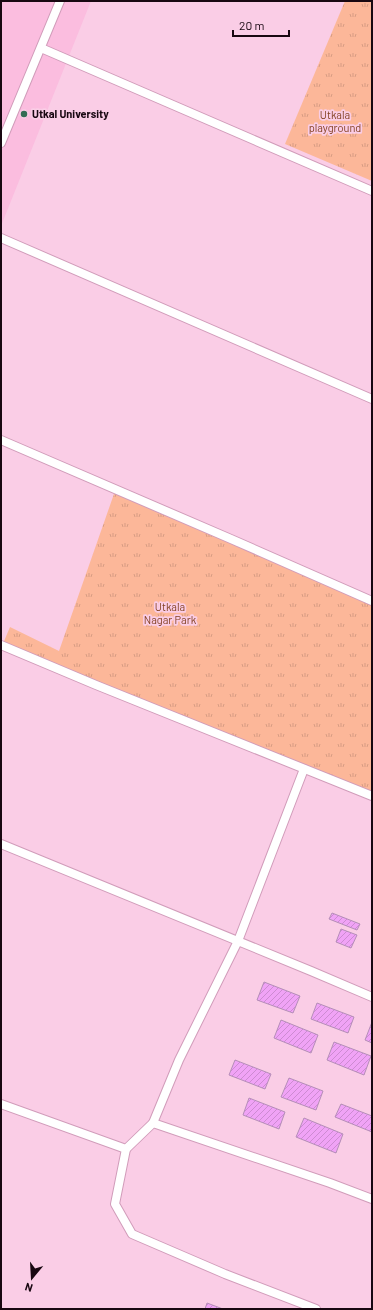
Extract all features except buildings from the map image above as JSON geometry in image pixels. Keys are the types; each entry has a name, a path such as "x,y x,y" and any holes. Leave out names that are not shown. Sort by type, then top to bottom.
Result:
{"lane":[{"path":"1,143 60,1"},
{"path":"41,48 372,191"},
{"path":"1,238 372,399"},
{"path":"1,440 372,601"},
{"path":"1,645 103,688 372,796"},
{"path":"304,769 238,941 179,1060 153,1123 126,1149 115,1204 132,1234 225,1274 316,1309"},
{"path":"1,844 372,997"},
{"path":"1,1104 126,1149"},
{"path":"153,1123 330,1183 372,1199"}],"shaded area":[{"name":"Utkal University","path":"1,1 91,1 1,226"}],"green space":[{"name":"Utkala playground","path":"345,1 372,1 372,181 285,144"},
{"name":"Utkala Nagar Park","path":"115,491 372,601 372,794 2,646 10,627 59,651"}],"place":[{"name":"Utkal University","path":"24,114"}]}
